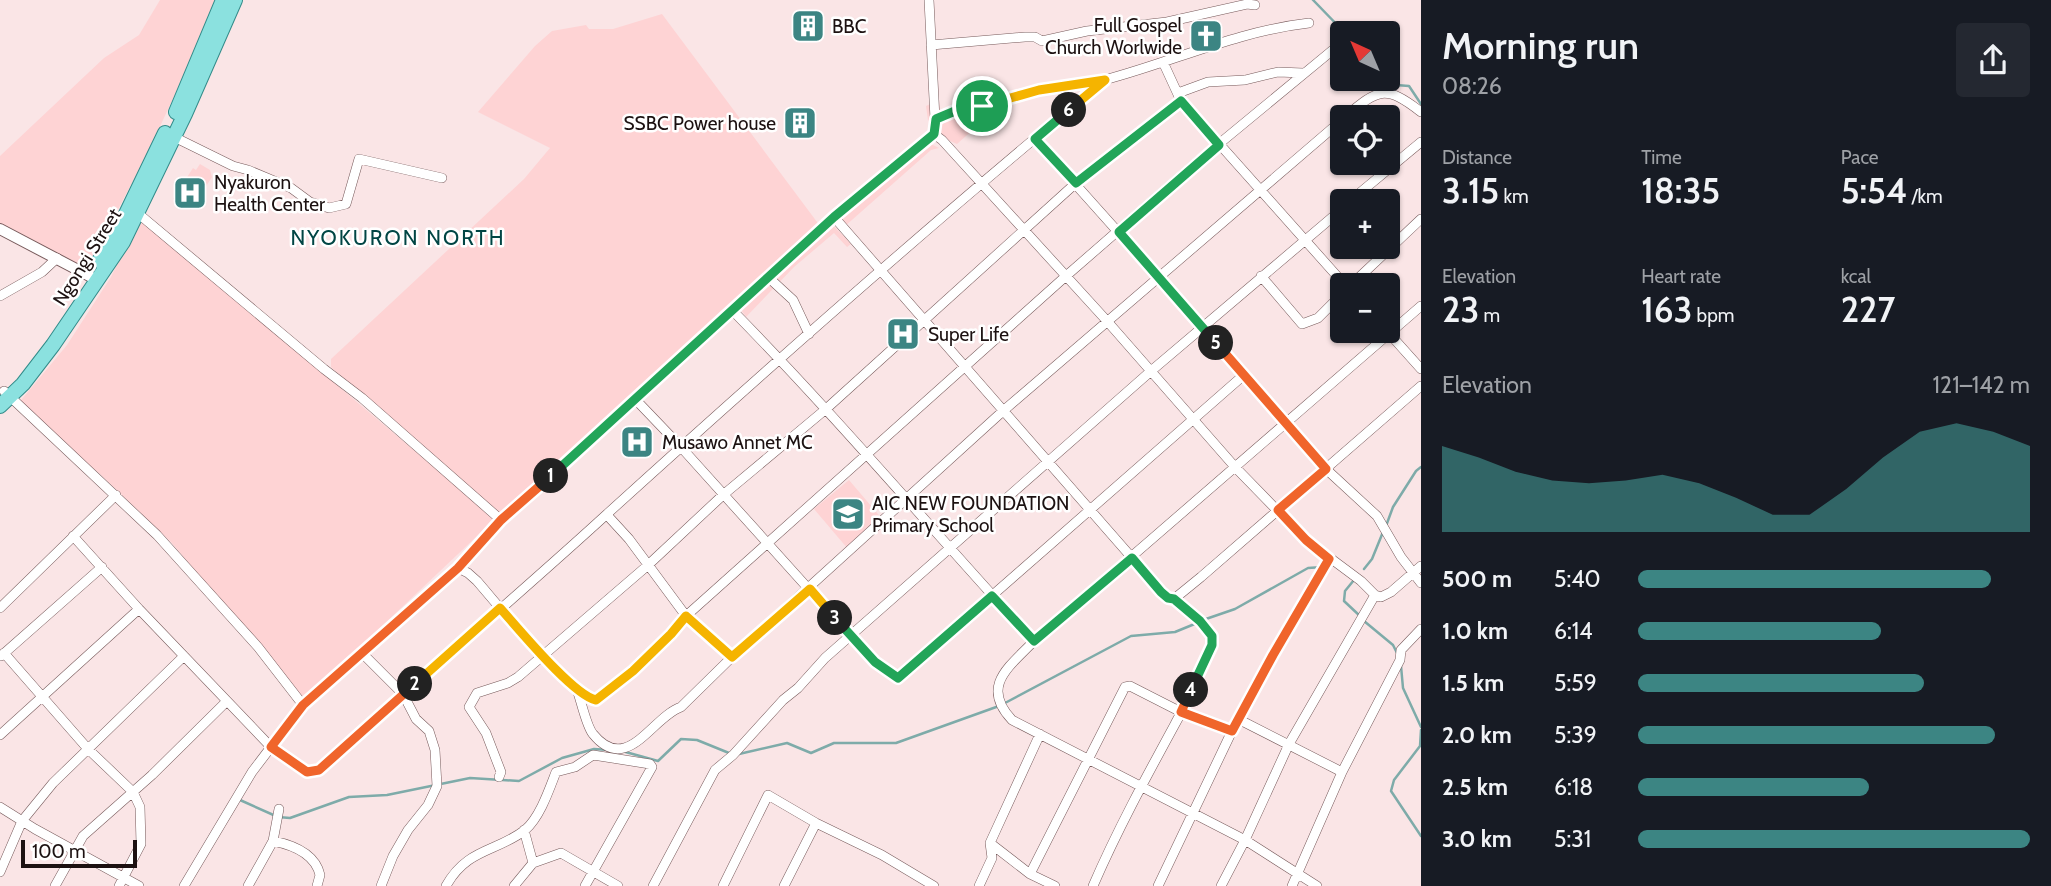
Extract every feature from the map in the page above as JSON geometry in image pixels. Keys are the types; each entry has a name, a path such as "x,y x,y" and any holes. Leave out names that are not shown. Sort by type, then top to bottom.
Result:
{"main road":[{"path":"181,112 223,0"},
{"path":"181,112 235,0"},
{"name":"Ngongi Street","path":"3,398 93,278 134,210 181,112"}],"street":[{"path":"184,886 230,806 303,705 458,568 501,520 834,217 934,134 936,119 929,0"},
{"path":"931,46 1025,37 1035,37 1042,41 1087,31 1167,22 1247,4 1255,5"},
{"path":"936,119 955,111 1039,90 1105,80 1273,27 1309,23"},
{"path":"458,568 477,581 541,655 590,699 600,698 633,671 686,616 864,454 1066,276 1330,51"},
{"path":"1163,62 1180,97 1219,145 1334,273"},
{"path":"499,777 501,772 491,745 468,708 477,693 518,677 647,566 723,495 826,409 1076,183 1180,97 1208,82 1245,80 1278,72 1303,73"},
{"path":"73,536 271,747 307,772 319,770 607,515 680,446 1105,80"},
{"path":"1360,105 1370,96 1396,94 1421,112"},
{"path":"576,687 592,733 605,744 627,748 636,744 670,710 681,707 732,657 1003,411 1330,131"},
{"path":"934,134 1024,229 1235,467 1306,540 1381,597 1421,566"},
{"path":"170,135 233,166 281,184 310,202 329,208 345,204 359,159 442,178"},
{"path":"1035,139 1245,374 1285,424 1326,469 1377,516 1421,583"},
{"path":"1364,189 1421,142"},
{"path":"134,210 362,398 501,520"},
{"path":"834,217 1161,592 1174,599 1200,621 1212,636 1212,645 1181,712 1111,844 1093,886"},
{"path":"1364,273 1421,219"},
{"path":"653,886 715,770 733,755 825,657 1151,371 1330,220"},
{"path":"1,230 93,278"},
{"path":"0,296 42,272 57,258"},
{"path":"1261,276 1302,324 1318,318 1330,306"},
{"path":"768,277 793,300 809,334"},
{"path":"1400,323 1421,306"},
{"path":"732,310 826,409 1034,641"},
{"path":"1317,886 1245,840 1194,812 1012,720 1000,706 996,692 999,679 1034,641 1376,343"},
{"path":"1398,343 1421,369"},
{"path":"636,400 875,662 898,678 1245,374"},
{"path":"1174,599 1421,386"},
{"path":"3,398 116,495 158,535 258,647 303,705"},
{"path":"0,608 116,495"},
{"path":"607,515 686,616 732,657"},
{"path":"1157,886 1232,731 1329,559"},
{"path":"102,566 2,655 44,696 88,749 133,792 140,807 141,844 121,882"},
{"path":"1220,886 1245,840 1289,744 1375,594"},
{"path":"0,735 139,609"},
{"path":"1292,886 1342,772 1400,660 1401,650 1421,629"},
{"path":"361,652 403,694 416,719 429,731 435,750 436,786 428,805 408,830 393,856 381,886"},
{"path":"0,872 22,821 53,783 184,656"},
{"path":"1030,874 1127,685 1181,712 1232,731"},
{"path":"55,886 73,850 96,822 133,792 227,701"},
{"path":"1240,720 1342,772"},
{"path":"979,886 992,858 990,843 1040,734"},
{"path":"446,886 457,869 470,859 524,830 532,822 556,772 575,767 593,755 650,764 652,767 585,886"},
{"path":"723,886 768,795 816,823 881,855 919,882 934,886"},
{"path":"0,807 121,882 139,886"},
{"path":"248,886 272,841 279,809"},
{"path":"784,886 816,823"},
{"path":"524,830 533,863"},
{"path":"272,841 291,845 313,859 320,875 317,886"},
{"path":"990,843 1030,874 1055,886"},
{"path":"514,886 533,863 561,853 618,886"}],"shaded area":[{"path":"160,0 219,0 149,150 87,269 0,223 0,156 104,58 139,35"},
{"path":"662,14 820,226 502,513 494,513 331,367 331,359 524,179 550,148 478,112 535,46 552,31 586,25 589,29 613,29"},
{"path":"939,100 940,114 958,116 976,127 957,144 948,140 928,120 926,106"},
{"path":"931,144 939,148 931,150 844,227 836,218 911,155"},
{"name":"Nyakuron Health Center","path":"200,164 210,170 212,177 191,210 173,199 193,168 196,170"},
{"path":"140,218 495,519 304,700 171,542 100,474 17,405 67,345 111,277"},
{"path":"833,225 851,244 847,247 834,233 794,267 746,317 742,311 751,297"},
{"name":"AIC NEW FOUNDATION Primary School","path":"849,480 883,520 848,549 814,509"}],"waterway":[{"path":"1313,0 1333,21"},
{"path":"1400,85 1409,86 1421,104"},
{"path":"1386,526 1393,507 1421,467"},
{"path":"1364,569 1372,559 1383,532"},
{"path":"1203,620 1235,609 1308,568 1323,567"},
{"path":"1354,580 1345,591 1344,601 1360,616"},
{"path":"1364,621 1393,645 1397,653"},
{"path":"1005,703 1131,636 1175,632 1197,623"},
{"path":"1401,666 1403,688 1421,727"},
{"path":"739,754 787,743 811,753 834,743 896,743 999,706"},
{"path":"1421,730 1420,746 1394,780 1391,791 1421,836"},
{"path":"622,751 658,761 681,739 697,740 729,753"},
{"path":"240,800 278,817 290,818 349,797 387,795 470,778 519,781 562,758 594,749 609,750"}],"place":[{"name":"BBC","path":"808,26"},
{"name":"Full Gospel Church Worlwide","path":"1206,36"},
{"name":"SSBC Power house","path":"800,123"},
{"name":"Nyakuron Health Center","path":"190,193"},
{"name":"Super Life","path":"903,334"},
{"name":"Musawo Annet MC","path":"637,442"},
{"name":"AIC NEW FOUNDATION Primary School","path":"848,514"}],"district":[{"name":"NYOKURON NORTH","path":"398,237"}],"route":[{"path":"1105,80 1035,139 1076,183 1181,101 1219,145 1119,232 1326,469 1278,510 1306,540 1329,559 1232,731 1181,712 1212,645 1212,636 1200,621 1174,599 1161,592 1132,558 1034,641 992,596 898,678 875,662 810,589 732,657 686,616 633,671 600,698 590,699 541,655 500,608 319,770 307,772 271,747 303,705 458,568 501,520 834,217 934,134 936,119 955,111 982,106 1039,90 1105,80"}]}
